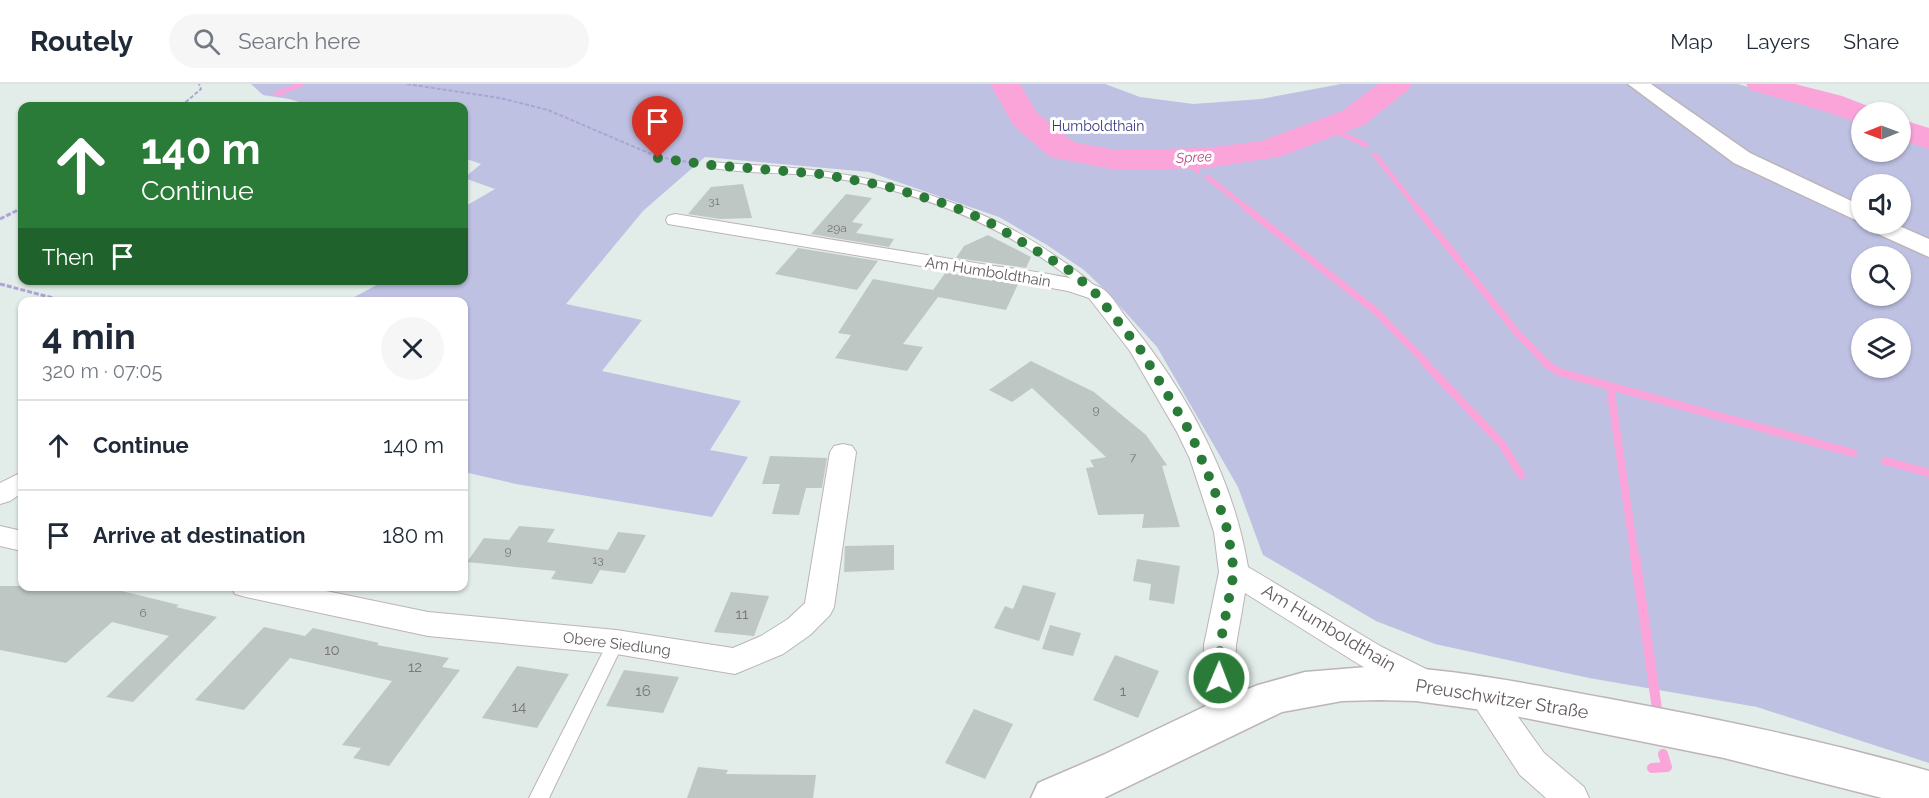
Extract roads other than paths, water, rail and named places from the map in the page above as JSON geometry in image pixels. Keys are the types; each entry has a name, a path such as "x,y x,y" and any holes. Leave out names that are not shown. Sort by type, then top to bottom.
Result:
{"street":[{"path":"1638,84 1742,158 1851,211"},
{"name":"Am Humboldthain","path":"675,220 1012,275 1072,286 1096,294"},
{"path":"1897,234 1929,249"},
{"path":"1096,294 1140,349 1190,432 1203,459 1228,532 1234,572 1218,667 1224,717"},
{"name":"Obere Siedlung","path":"270,591 428,624 616,642 735,661 772,645 799,627 819,607 843,452"},
{"path":"0,495 18,484"},
{"path":"0,536 18,540"},
{"name":"Am Humboldthain","path":"1234,572 1371,656 1425,684"},
{"name":"Preuschwitzer Straße","path":"1054,798 1103,789 1224,717 1272,698 1305,689 1339,684 1425,684 1481,692 1730,740 1826,762 1929,792"},
{"path":"1481,692 1532,764 1571,798"}],"lane":[{"path":"710,165 820,174 886,186 949,205 987,221 1032,246 1072,272 1096,294"},
{"path":"539,798 616,642"}],"waterway":[{"path":"277,94 301,84"},
{"name":"Spree","path":"1005,84 1025,119 1062,150 1116,160 1206,158 1267,150 1353,118 1397,84"},
{"name":"Spree","path":"1761,84 1851,111"},
{"path":"1329,128 1366,145"},
{"name":"Spree","path":"1911,133 1929,139"},
{"path":"1375,155 1418,209"},
{"path":"1182,158 1198,171"},
{"path":"1207,177 1248,209"},
{"path":"1246,208 1378,313 1427,364"},
{"path":"1417,208 1518,334 1547,364"},
{"path":"1425,363 1502,444 1521,475"},
{"path":"1545,363 1559,372 1853,453"},
{"path":"1610,387 1635,558"},
{"path":"1885,461 1929,473"},
{"path":"1635,556 1657,709"},
{"path":"1652,768 1667,767 1663,754"}],"park label":[{"name":"Humboldthain","path":"1098,126"}]}
